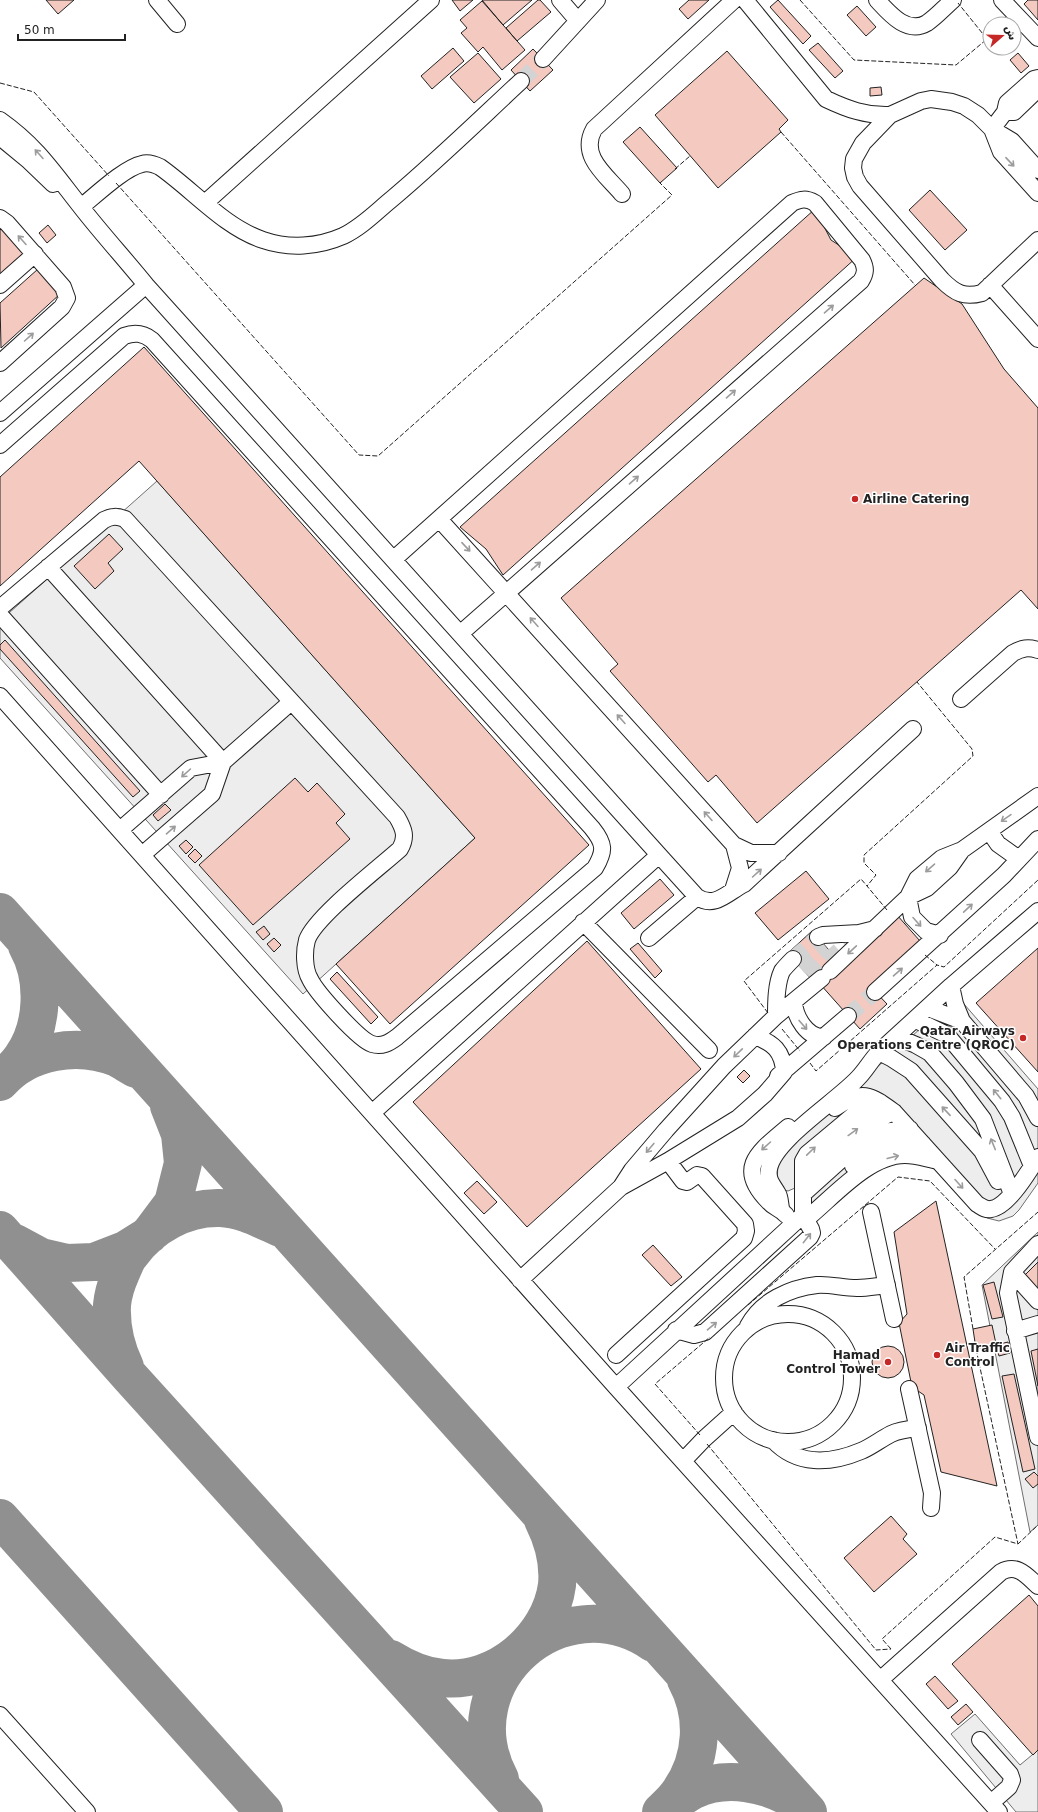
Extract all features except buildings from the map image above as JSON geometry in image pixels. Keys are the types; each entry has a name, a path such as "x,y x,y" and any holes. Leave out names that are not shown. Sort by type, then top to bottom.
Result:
{"lane":[{"path":"157,0 177,24"},
{"path":"205,203 431,0"},
{"path":"560,0 578,21"},
{"path":"543,59 597,0"},
{"path":"622,194 593,160 589,152 588,144 594,129 734,0"},
{"path":"745,0 826,99 845,109 877,116 890,115 921,101 942,99 964,106 978,115 992,129 1012,141 1038,170"},
{"path":"877,0 894,19 914,26 926,23 953,0"},
{"path":"1002,0 1038,38"},
{"path":"992,129 1005,112 1007,103 1034,79 1038,78"},
{"path":"81,207 113,180 134,167 147,163 160,167 233,225 248,234 273,243 295,246 311,245 343,236 357,228 426,170 521,81"},
{"path":"1005,112 1014,112 1038,89"},
{"path":"890,115 863,143 854,159 853,168 860,186 952,290 973,296 982,293 1038,240"},
{"path":"0,120 18,133 38,152 81,207 146,285 697,897 703,901 714,902 744,884 913,729"},
{"path":"992,129 1001,152 1038,193"},
{"path":"0,137 81,207"},
{"path":"394,559 792,203 800,199 808,199 815,203 862,260 866,267 865,274 861,281 461,634"},
{"path":"0,218 7,223 35,254 64,287 66,292 66,303 1,361"},
{"path":"0,285 35,254"},
{"path":"0,413 146,285"},
{"path":"990,285 1038,339"},
{"path":"0,445 124,336 138,333 145,335 152,340 600,837 603,847 602,856 595,868 389,1043 380,1045 371,1044 361,1038 315,989 309,978 305,951 307,940 320,919 400,849 404,843 405,834 397,817 125,519 118,516 110,516 104,520 0,608"},
{"path":"439,518 734,845 751,853 779,853"},
{"path":"48,567 223,762"},
{"path":"0,615 161,795"},
{"path":"961,699 1013,653 1021,649 1030,648 1038,650"},
{"path":"0,696 520,1280 995,1808 1012,1780 1010,1774 980,1740"},
{"path":"142,855 212,794 223,762 291,702"},
{"path":"120,830 191,768 223,762"},
{"path":"621,1187 632,1170 666,1130 724,1066 755,1036 777,1004 811,970 875,929 908,898 927,888 950,867 962,850 1038,796"},
{"path":"988,831 998,844 1019,859"},
{"path":"875,992 940,935 1038,839"},
{"path":"733,890 740,868 734,845"},
{"path":"372,1113 658,854"},
{"path":"649,938 697,897"},
{"path":"908,898 912,917 918,925 926,931 940,935"},
{"path":"938,1160 917,1155 904,1154 873,1163 811,1215 801,1210 781,1208 770,1204 757,1188 752,1173 755,1159 761,1151 852,1071 875,1056 898,1037 951,986 1038,911"},
{"path":"583,922 709,1050"},
{"path":"822,942 841,935 875,929"},
{"path":"811,970 794,1002 797,1017 802,1024 814,1035 824,1037"},
{"path":"777,1004 783,971 811,970"},
{"path":"951,986 955,1004 962,1021 1026,1096 1038,1118"},
{"path":"777,1004 794,1002"},
{"path":"928,1008 962,1021"},
{"path":"520,1280 621,1187 668,1161 738,1118 765,1094 784,1072 848,1016"},
{"path":"809,1120 825,1114 850,1098 868,1096 894,1112 977,1204 984,1209 995,1209 1009,1197 1035,1161 1012,1117 1002,1101 947,1035 916,1020"},
{"path":"755,1036 769,1042 776,1048 783,1060 784,1072"},
{"path":"898,1037 930,1053 956,1083 983,1119 1009,1197"},
{"path":"781,1208 779,1195 770,1180 769,1170 771,1162 782,1146 809,1120 858,1078 875,1056"},
{"path":"875,1056 891,1058 911,1071 982,1151 1009,1197"},
{"path":"676,1330 694,1335 705,1332 802,1245 812,1233 801,1210 803,1161 807,1154 849,1118 880,1102"},
{"path":"803,1176 849,1135 862,1126 894,1112"},
{"path":"801,1210 864,1139 882,1132 910,1129"},
{"path":"616,1387 801,1210 874,1150 894,1143 924,1144"},
{"path":"616,1355 744,1238 746,1232 745,1224 702,1176 697,1174 686,1182 668,1161"},
{"path":"871,1212 894,1319"},
{"path":"1038,1244 1012,1272 1008,1293 1038,1437"},
{"path":"1012,1272 1038,1301"},
{"path":"745,1330 768,1317 785,1314 803,1316 824,1326 833,1333 846,1353 850,1364 851,1388 848,1399 843,1410 832,1424 808,1439 784,1442 772,1440 750,1430 741,1422 728,1401 724,1376 730,1350 745,1330 753,1316 762,1306 773,1299 800,1288 817,1285 857,1288 887,1285"},
{"path":"1015,1331 1038,1324"},
{"path":"909,1389 932,1493 930,1508"},
{"path":"683,1461 704,1439 734,1412"},
{"path":"772,1440 782,1450 792,1456 806,1459 826,1460 847,1457 863,1450 891,1434 918,1428"},
{"path":"880,1680 1001,1572 1010,1569 1019,1570 1038,1586"},
{"path":"0,1715 87,1812"}],"shaded area":[{"path":"157,481 475,838 303,994 0,658 0,621"},
{"path":"957,996 1038,1089 1038,1183 1019,1210 1013,1216 999,1221 987,1218 978,1211 937,1166 887,1160 820,1216 795,1188 788,1191 784,1190 777,1180 778,1164 795,1140"},
{"path":"1038,1232 1038,1525 1030,1532 982,1285"},
{"path":"975,1714 1020,1765 1038,1750 1038,1812 1016,1812 951,1734"}],"taxiway":[{"path":"0,912 808,1812"},
{"path":"8,1073 29,1045 35,1031 38,1017 40,1002 37,972 27,946"},
{"path":"0,1082 11,1071 25,1062 39,1056 70,1050 86,1050 102,1053 117,1058 136,1069"},
{"path":"15,1243 41,1257 67,1263 94,1262 125,1250 149,1235 173,1203 183,1163 180,1134 169,1106"},
{"path":"125,1367 119,1352 112,1321 114,1292 126,1261 148,1235 170,1220 182,1215 194,1211 220,1208 236,1210 280,1228"},
{"path":"0,1230 131,1378 524,1812"},
{"path":"0,1518 264,1812"},
{"path":"391,1659 409,1669 429,1676 442,1678 462,1678 482,1673 500,1665 517,1654 532,1639 544,1623 552,1604 557,1585 556,1560 550,1536 543,1520"},
{"path":"500,1779 488,1742 489,1708 502,1677 523,1651 551,1633 583,1624 618,1627 653,1643"},
{"path":"661,1812 676,1797 688,1778 697,1751 699,1722 692,1693 686,1680"},
{"path":"668,1807 694,1790 706,1785 733,1782 759,1786 772,1790 795,1801"}],"tunnel":[{"path":"521,81 543,59"},
{"path":"809,977 859,933"},
{"path":"793,959 818,937"},
{"path":"800,968 825,946"},
{"path":"848,1016 875,992"}],"fence":[{"path":"800,0 854,60 956,65 987,39 958,3"},
{"path":"0,83 34,92 109,176"},
{"path":"781,132 915,285"},
{"path":"675,169 690,156"},
{"path":"116,183 359,455 378,456 672,195 660,183 662,181"},
{"path":"887,910 867,886 876,875 864,863 864,855 973,756 972,749 917,682"},
{"path":"768,1013 744,981 861,879 867,886"},
{"path":"810,1063 816,1071 937,965 944,967 1038,880"},
{"path":"925,955 937,965"},
{"path":"782,1029 800,1051"},
{"path":"748,1305 898,1177 930,1181 995,1249"},
{"path":"973,1329 964,1277 1038,1212"},
{"path":"700,1435 655,1384 710,1337"},
{"path":"976,1349 1018,1544"},
{"path":"707,1444 876,1650 891,1649"},
{"path":"891,1649 882,1639 995,1537 1018,1544 1038,1525"}],"place":[{"name":"Airline Catering","path":"855,499"},
{"name":"Qatar Airways Operations Centre (QROC)","path":"1023,1038"},
{"name":"Air Traffic Control","path":"937,1355"},
{"name":"Hamad Control Tower","path":"888,1362"}]}
